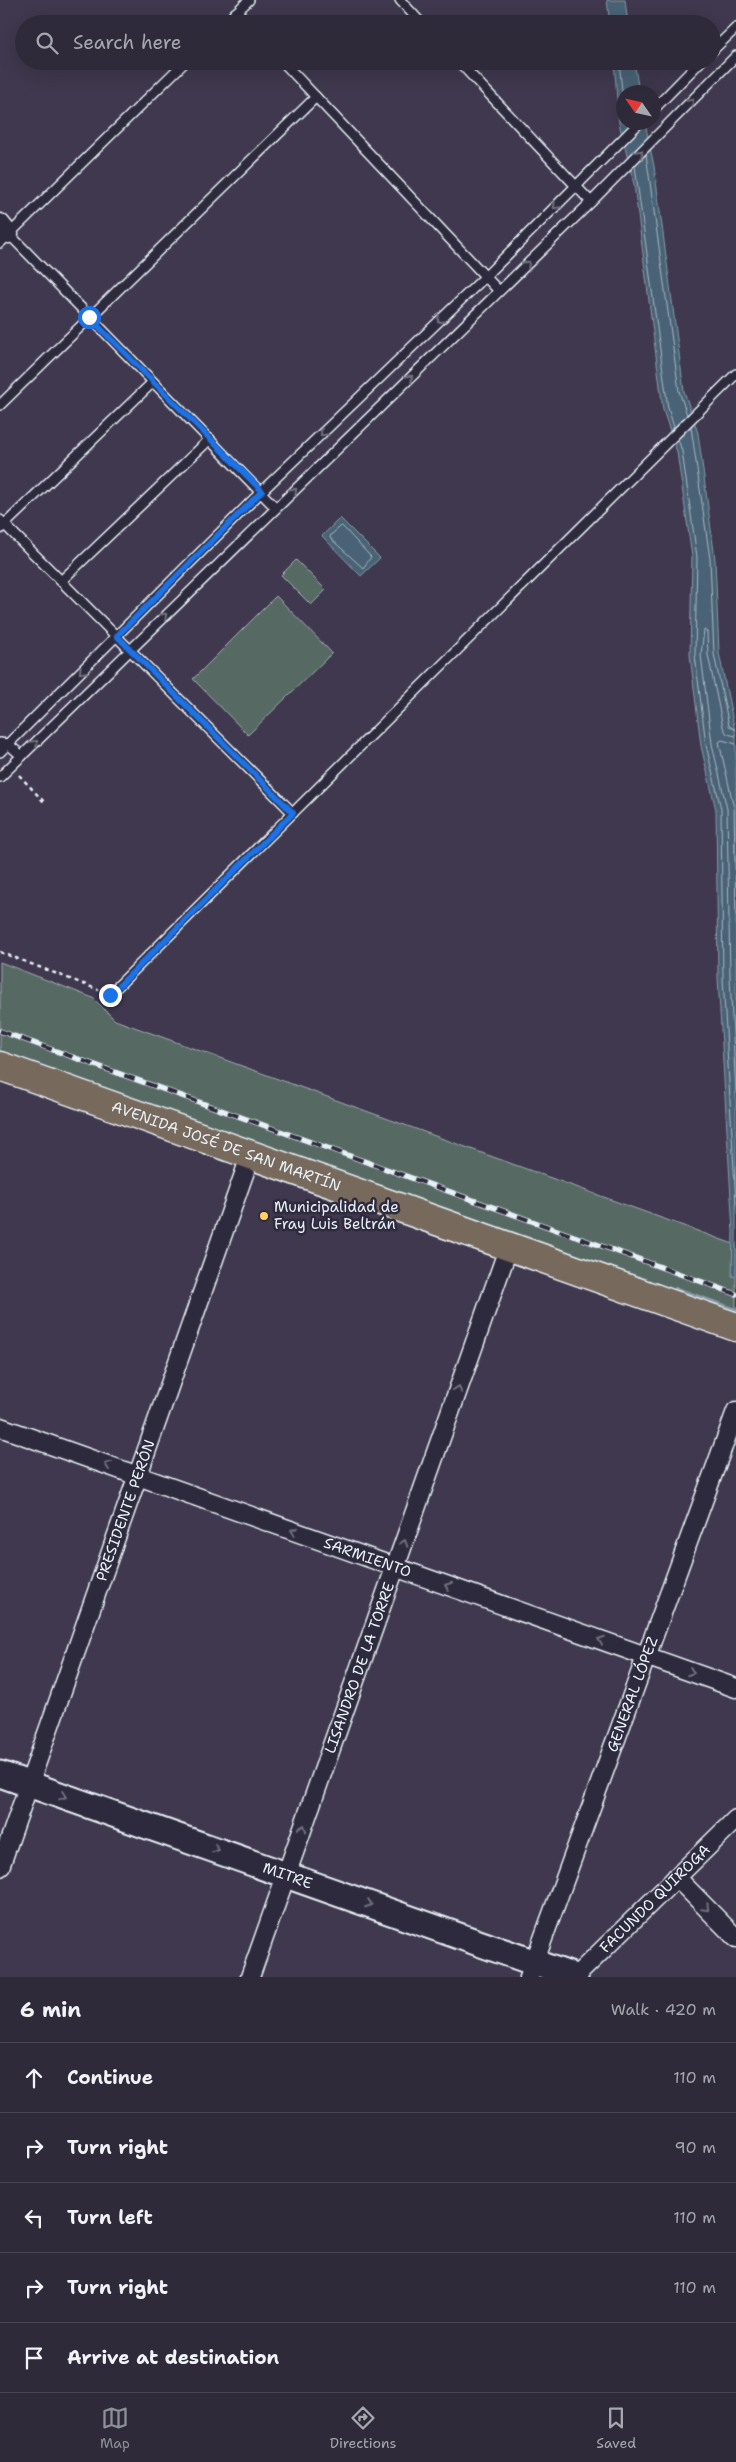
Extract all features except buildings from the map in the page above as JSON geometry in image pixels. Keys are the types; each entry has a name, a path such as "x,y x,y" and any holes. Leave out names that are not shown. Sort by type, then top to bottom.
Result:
{"main road":[{"name":"AVENIDA JOSÉ DE SAN MARTÍN","path":"0,1066 736,1328"}],"street":[{"name":"PRESIDENTE PERÓN","path":"0,1867 251,1154"},
{"name":"LISANDRO DE LA TORRE","path":"250,1977 509,1246"},
{"name":"GENERAL LÓPEZ","path":"532,1970 736,1412"},
{"name":"SARMIENTO","path":"0,1427 736,1688"},
{"name":"MITRE","path":"0,1774 287,1874 532,1970 575,1977"},
{"name":"FACUNDO QUIROGA","path":"575,1977 736,1819"},
{"path":"676,1877 736,1938"}],"lane":[{"path":"235,13 249,0"},
{"path":"400,0 414,15"},
{"path":"721,42 736,28"},
{"path":"0,776 591,202 736,56"},
{"path":"176,70 2,232 262,491 276,508"},
{"path":"290,70 499,291"},
{"path":"466,70 591,202"},
{"path":"661,102 692,70"},
{"path":"0,405 316,97"},
{"path":"0,752 4,743 117,636 262,491 486,276 632,130"},
{"path":"110,995 736,374"},
{"path":"153,382 2,525 62,581 293,813"},
{"path":"62,581 210,439"},
{"path":"4,743 22,756"}],"path":[{"path":"11,766 45,803"},
{"path":"0,952 110,995"}],"green space":[{"path":"296,560 326,590 311,605 281,575"},
{"path":"276,596 332,653 248,735 193,679"},
{"path":"0,962 93,998 115,1020 736,1245 736,1327 0,1066"}],"water":[{"path":"607,0 625,0 627,15 609,15"},
{"path":"615,70 635,70 638,85 616,86"},
{"path":"621,130 646,130 654,166 684,391 698,433 715,559 719,653 736,736 736,1277 732,1276 733,1232 718,978 716,810 701,746 690,655 692,557 677,452 663,410 634,184"},
{"path":"340,518 380,558 361,576 322,536"}],"waterway":[{"path":"676,1289 736,1310"}],"railway":[{"path":"0,1031 736,1294"}],"place":[{"name":"Municipalidad de Fray Luis Beltrán","path":"264,1216"}],"route":[{"path":"89,317 262,491 117,636 293,813 110,995"}]}
